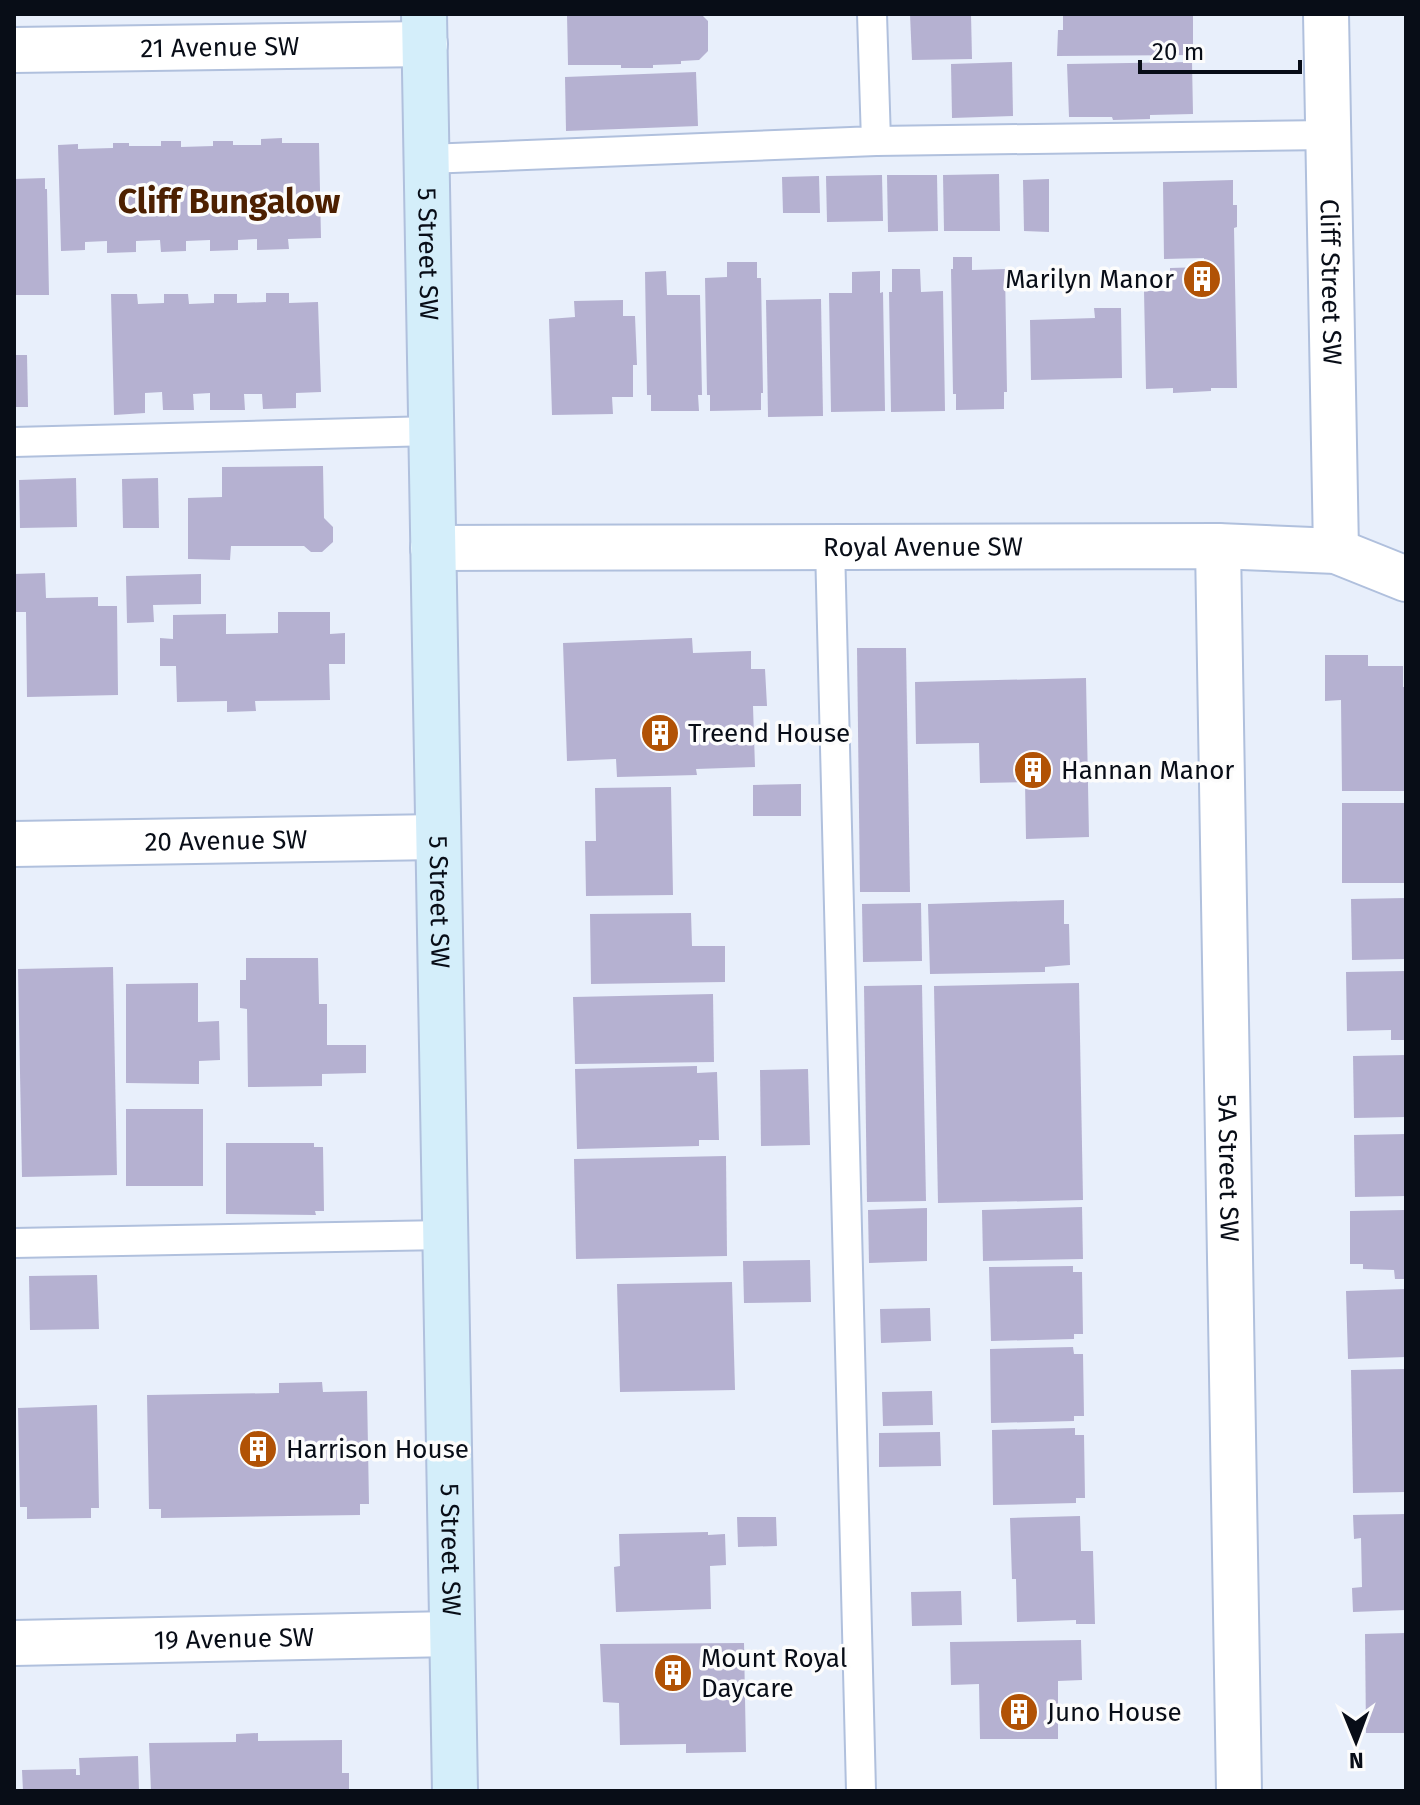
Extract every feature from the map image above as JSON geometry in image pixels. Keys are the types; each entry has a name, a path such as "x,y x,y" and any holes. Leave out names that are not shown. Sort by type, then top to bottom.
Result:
{"street":[{"name":"Cliff Street SW","path":"1326,14 1336,551"},
{"name":"21 Avenue SW","path":"14,50 424,29"},
{"name":"5 Street SW","path":"424,29 455,1791"},
{"name":"Royal Avenue SW","path":"433,548 1218,546 1336,551 1406,579"},
{"name":"5A Street SW","path":"1218,546 1239,1791"},
{"name":"20 Avenue SW","path":"14,844 438,837"},
{"name":"19 Avenue SW","path":"14,1643 452,1634"}],"lane":[{"path":"872,14 876,141"},
{"path":"427,159 876,141 1328,135"},
{"path":"14,442 432,431"},
{"path":"830,546 861,1791"},
{"path":"14,1243 445,1235"}],"building":[{"path":"567,14 701,14 708,21 708,51 699,60 653,65 653,68 568,65"},
{"path":"910,14 971,14 972,59 912,60"},
{"path":"1063,14 1193,14 1193,55 1057,56 1058,30 1063,30"},
{"path":"1012,62 1013,116 952,118 951,64"},
{"path":"1192,62 1193,114 1113,120 1112,117 1069,117 1067,64"},
{"path":"696,72 698,126 566,131 565,77"},
{"path":"282,138 282,143 319,143 321,238 288,239 289,249 257,250 257,239 238,240 238,250 210,251 210,240 186,241 186,251 161,252 160,240 136,241 136,252 107,253 107,241 85,242 85,250 61,251 58,145 78,144 78,149 113,148 113,143 161,146 161,141 181,141 181,147 213,146 213,141 233,141 233,145 261,145 261,139"},
{"path":"999,174 1000,231 944,231 943,175"},
{"path":"882,175 883,221 827,222 826,176"},
{"path":"887,175 937,175 938,231 888,232"},
{"path":"819,176 820,213 783,213 782,177"},
{"path":"45,178 49,295 14,295 14,179"},
{"path":"1049,179 1049,232 1024,231 1023,180"},
{"name":"Marilyn Manor","path":"1233,180 1233,205 1237,205 1237,227 1234,228 1237,388 1173,393 1173,388 1146,389 1144,291 1170,291 1170,268 1204,267 1204,258 1164,259 1163,182"},
{"path":"953,257 972,257 972,270 1005,269 1007,392 1004,392 1004,409 956,410 956,394 953,394"},
{"path":"727,262 757,262 757,278 761,278 761,410 710,411 705,278 727,277"},
{"path":"892,269 920,269 921,292 943,291 945,411 891,412 889,292 892,292"},
{"path":"666,271 667,295 700,295 702,395 698,395 699,411 651,411 651,395 647,395 645,272"},
{"path":"880,271 885,411 831,412 829,293 852,293 852,272"},
{"path":"266,293 289,293 289,303 318,302 321,392 296,393 296,408 263,409 262,394 244,394 245,410 210,410 210,393 193,394 194,410 163,410 162,392 145,393 145,413 114,415 111,294 137,294 138,304 164,303 164,294 188,294 189,304 214,303 214,294 237,294 237,303 266,302"},
{"path":"821,299 823,416 768,417 766,300"},
{"path":"623,300 623,316 635,316 637,365 633,365 633,397 612,397 613,414 552,415 549,319 575,317 574,301"},
{"path":"1094,308 1121,308 1122,378 1031,380 1030,320 1095,318"},
{"path":"14,355 27,355 28,407 14,407"},
{"path":"323,466 324,518 333,527 333,542 322,552 311,552 304,546 231,546 230,560 188,559 188,498 222,497 222,467"},
{"path":"76,478 77,527 20,528 19,480"},
{"path":"158,478 159,528 123,528 122,479"},
{"path":"45,573 46,598 98,597 98,606 117,606 118,695 27,697 26,612 14,612 14,574"},
{"path":"201,574 201,604 153,605 154,622 127,623 126,576"},
{"path":"278,612 330,612 330,634 345,633 345,664 329,664 330,700 255,701 256,711 227,712 227,701 177,702 176,666 160,666 160,638 173,639 173,615 226,614 226,634 278,633"},
{"name":"Treend House","path":"692,638 693,653 751,651 751,669 765,669 767,706 753,706 755,767 696,769 697,775 617,777 616,759 567,761 563,643"},
{"path":"857,648 906,648 910,892 860,892"},
{"path":"1325,655 1368,655 1368,666 1403,666 1403,687 1406,687 1406,791 1342,791 1341,700 1325,701"},
{"name":"Hannan Manor","path":"1086,678 1089,837 1026,839 1025,782 980,783 979,743 916,744 915,682"},
{"path":"801,784 801,816 753,816 753,785"},
{"path":"671,787 673,895 586,896 585,841 596,841 595,788"},
{"path":"1342,803 1406,803 1406,883 1342,883"},
{"path":"1406,898 1406,959 1352,960 1351,899"},
{"path":"1064,900 1064,924 1069,924 1070,965 1045,967 1045,972 930,974 928,904"},
{"path":"921,903 922,961 863,962 862,904"},
{"path":"691,913 692,946 725,946 725,982 591,984 590,914"},
{"path":"246,958 318,958 319,1004 327,1004 327,1045 366,1045 366,1073 322,1074 322,1086 248,1087 247,1009 240,1008 240,980 246,980"},
{"path":"113,967 117,1175 22,1177 18,969"},
{"path":"1406,971 1406,1040 1391,1040 1391,1030 1347,1031 1346,972"},
{"path":"198,983 198,1022 219,1021 220,1060 199,1061 199,1084 126,1083 126,984"},
{"path":"1079,983 1083,1200 938,1203 934,986"},
{"path":"922,985 926,1201 867,1202 864,986"},
{"path":"713,994 714,1062 575,1064 573,997"},
{"path":"1406,1055 1406,1117 1354,1118 1353,1056"},
{"path":"697,1066 697,1073 717,1072 719,1140 699,1140 699,1146 577,1149 575,1069"},
{"path":"808,1069 810,1145 761,1146 760,1070"},
{"path":"126,1109 203,1109 203,1186 126,1186"},
{"path":"1406,1134 1406,1196 1355,1197 1354,1135"},
{"path":"226,1143 314,1143 314,1147 323,1147 324,1211 315,1211 316,1215 226,1214"},
{"path":"726,1156 727,1256 576,1259 574,1159"},
{"path":"1082,1207 1083,1259 983,1261 982,1210"},
{"path":"927,1208 927,1261 869,1263 868,1210"},
{"path":"1406,1210 1406,1279 1395,1279 1394,1270 1363,1269 1363,1264 1350,1264 1350,1211"},
{"path":"810,1260 811,1302 744,1303 743,1261"},
{"path":"1073,1266 1073,1272 1082,1272 1083,1334 1074,1334 1074,1339 991,1341 989,1267"},
{"path":"97,1275 99,1329 30,1330 29,1276"},
{"path":"732,1282 735,1390 620,1392 617,1284"},
{"path":"1406,1289 1406,1357 1348,1359 1346,1291"},
{"path":"930,1308 931,1341 881,1343 880,1309"},
{"path":"1073,1347 1074,1354 1083,1354 1084,1416 1074,1416 1074,1421 991,1423 990,1349"},
{"path":"1406,1369 1406,1492 1353,1493 1351,1370"},
{"name":"Harrison House","path":"322,1382 323,1392 367,1391 369,1504 360,1504 360,1515 161,1518 161,1509 149,1509 147,1395 279,1393 279,1383"},
{"path":"932,1391 933,1425 883,1426 882,1392"},
{"path":"97,1405 99,1508 91,1508 91,1518 27,1519 27,1507 20,1507 18,1408"},
{"path":"1075,1428 1075,1435 1084,1435 1085,1498 1076,1498 1076,1503 993,1505 992,1430"},
{"path":"940,1432 941,1466 879,1467 879,1433"},
{"path":"1406,1514 1406,1610 1353,1612 1352,1588 1362,1587 1361,1538 1354,1539 1353,1515"},
{"path":"1080,1516 1081,1551 1093,1551 1095,1624 1076,1624 1076,1620 1017,1622 1010,1518"},
{"path":"737,1517 776,1517 777,1546 738,1547"},
{"path":"708,1532 708,1535 725,1534 726,1565 710,1566 711,1609 616,1612 614,1567 620,1566 619,1534"},
{"path":"961,1591 962,1625 912,1626 911,1592"},
{"path":"1406,1633 1406,1733 1366,1733 1365,1634"},
{"name":"Juno House","path":"1081,1640 1082,1680 1058,1681 1058,1739 980,1739 979,1684 951,1685 950,1642"},
{"name":"Mount Royal Daycare","path":"744,1643 746,1752 686,1753 686,1744 620,1745 619,1703 603,1702 600,1644"},
{"path":"258,1733 258,1741 342,1740 342,1773 349,1773 349,1791 151,1791 149,1743 236,1742 236,1734"},
{"path":"138,1756 139,1791 23,1791 22,1770 76,1769 76,1775 80,1775 79,1758"}],"place":[{"name":"Marilyn Manor","path":"1202,279"},
{"name":"Treend House","path":"660,733"},
{"name":"Hannan Manor","path":"1033,770"},
{"name":"Harrison House","path":"258,1449"},
{"name":"Mount Royal Daycare","path":"673,1673"},
{"name":"Juno House","path":"1019,1712"}],"district":[{"name":"Cliff Bungalow","path":"229,201"}]}
